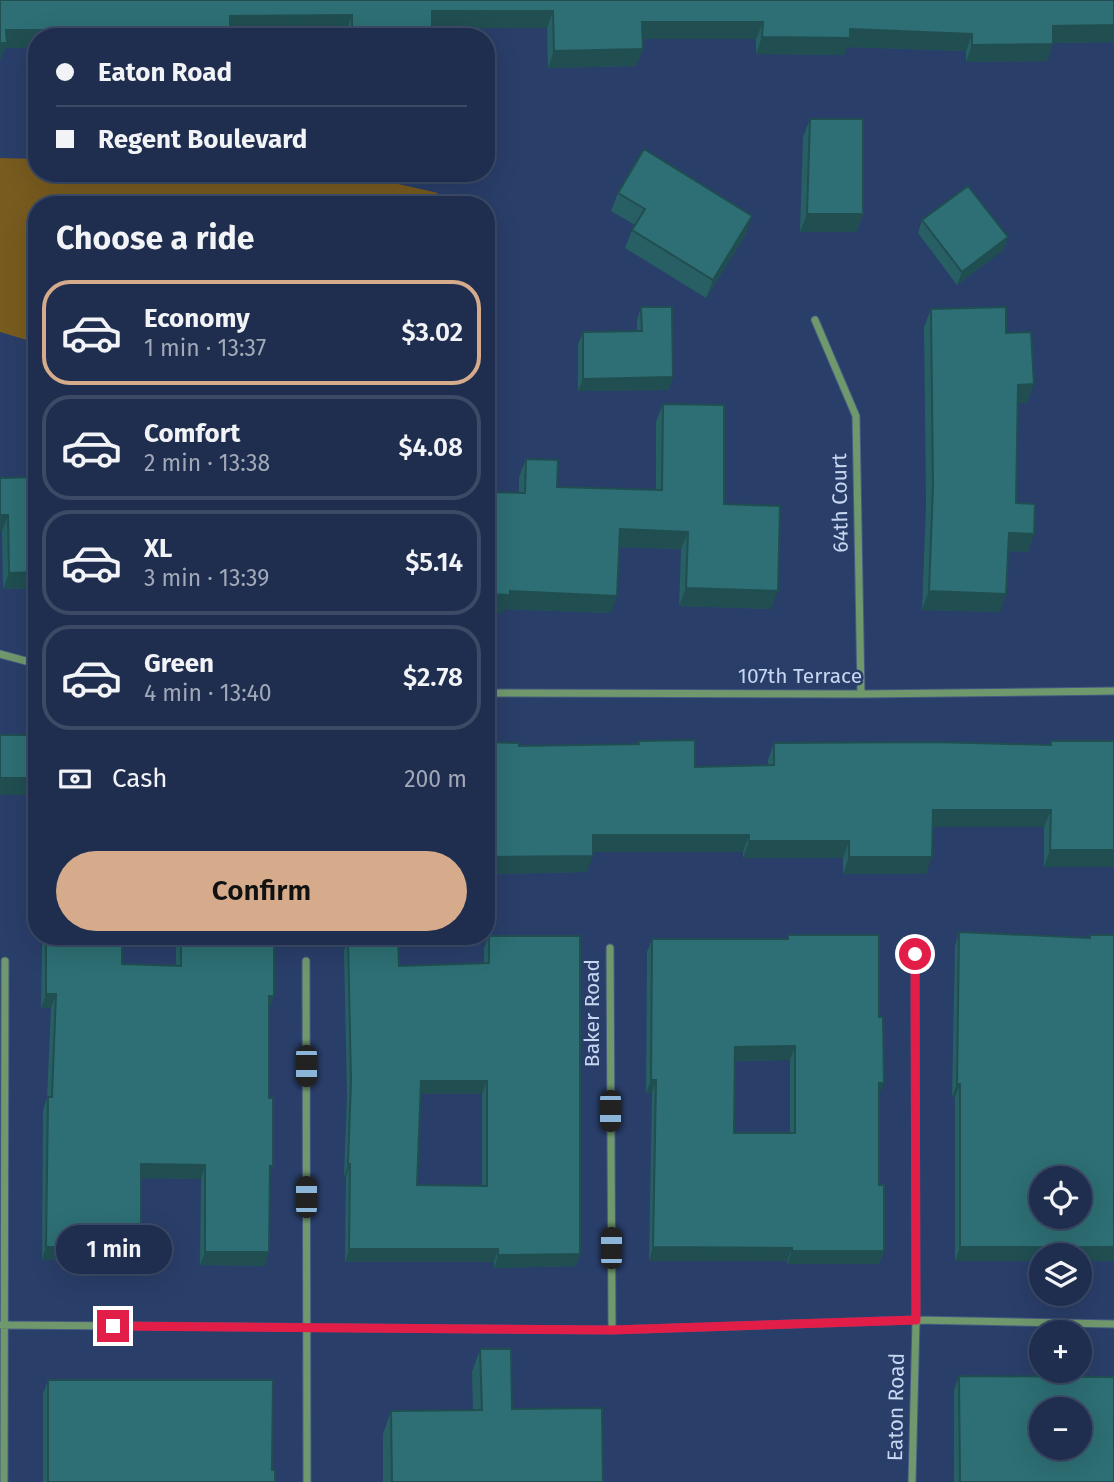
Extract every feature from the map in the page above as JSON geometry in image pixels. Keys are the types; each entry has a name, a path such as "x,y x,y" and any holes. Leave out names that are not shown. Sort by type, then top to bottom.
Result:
{"street":[{"name":"64th Court","path":"815,320 856,416 861,694"},
{"path":"0,654 28,662"},
{"name":"107th Terrace","path":"495,693 861,694 1114,691"},
{"name":"Baker Road","path":"610,948 612,1330"},
{"name":"Eaton Road","path":"912,1482 916,1320 915,954"},
{"path":"4,1482 2,1325 5,961"},
{"path":"306,961 307,1482"},
{"path":"2,1325 612,1330 916,1320 1114,1324"}],"shaded area":[{"path":"0,158 28,159 28,182 389,182 438,193 438,196 28,196 28,340 0,332"}],"building":[{"path":"0,0 1114,0 1114,25 1053,26 1053,44 972,45 972,34 850,29 850,38 762,37 763,22 642,22 643,49 554,51 553,11 432,11 432,28 352,28 352,15 230,16 230,28 6,30 7,43 0,43"},
{"path":"810,119 863,119 863,214 807,214"},
{"path":"644,149 752,216 713,280 632,230 645,209 618,193"},
{"path":"968,186 1008,237 962,272 922,220"},
{"path":"641,307 672,307 673,377 583,379 583,332 642,331"},
{"path":"1006,307 1006,333 1031,332 1034,384 1018,385 1016,503 1035,504 1034,534 1009,533 1006,594 929,591 933,487 931,309"},
{"path":"663,404 724,405 724,504 780,506 778,591 686,588 688,532 620,529 617,596 510,591 510,595 495,594 495,492 525,493 526,459 558,460 557,487 662,490"},
{"path":"28,477 28,572 9,573 8,515 0,515 0,478"},
{"path":"0,735 28,735 28,778 0,778"},
{"path":"695,740 695,767 774,765 774,743 933,742 1051,745 1051,741 1114,741 1114,850 1050,850 1051,810 933,810 932,857 849,857 849,841 749,841 749,835 593,835 593,856 495,857 495,742 519,743 519,746 639,744 638,741"},
{"path":"959,932 1090,938 1090,935 1114,935 1114,1247 1092,1247 1092,1243 1029,1243 1029,1247 960,1247 960,1084 957,1084"},
{"path":"788,935 879,935 879,1017 883,1017 884,1083 879,1083 879,1185 884,1185 884,1251 653,1247 656,1080 651,1080 652,939 788,939","holes":["795,1046 795,1133 734,1133 735,1047"]},
{"path":"495,936 580,936 580,1254 498,1255 498,1249 349,1249 351,1081 348,945 398,945 399,966 489,963 489,945 495,945","holes":["421,1081 487,1081 487,1186 417,1185"]},
{"path":"46,945 122,945 122,964 181,966 181,945 274,945 274,996 269,996 269,1098 273,1098 273,1166 270,1166 269,1252 205,1252 205,1165 141,1164 141,1247 46,1247 48,1097 52,1097 56,994 46,994"},
{"path":"480,1349 511,1349 512,1409 602,1408 603,1482 392,1482 391,1411 482,1410"},
{"path":"959,1376 1029,1376 1029,1383 1092,1383 1092,1377 1114,1377 1114,1482 960,1482"},
{"path":"48,1380 273,1380 272,1470 275,1470 275,1482 48,1482"}],"route":[{"path":"113,1326 612,1330 916,1320 915,954"}]}
